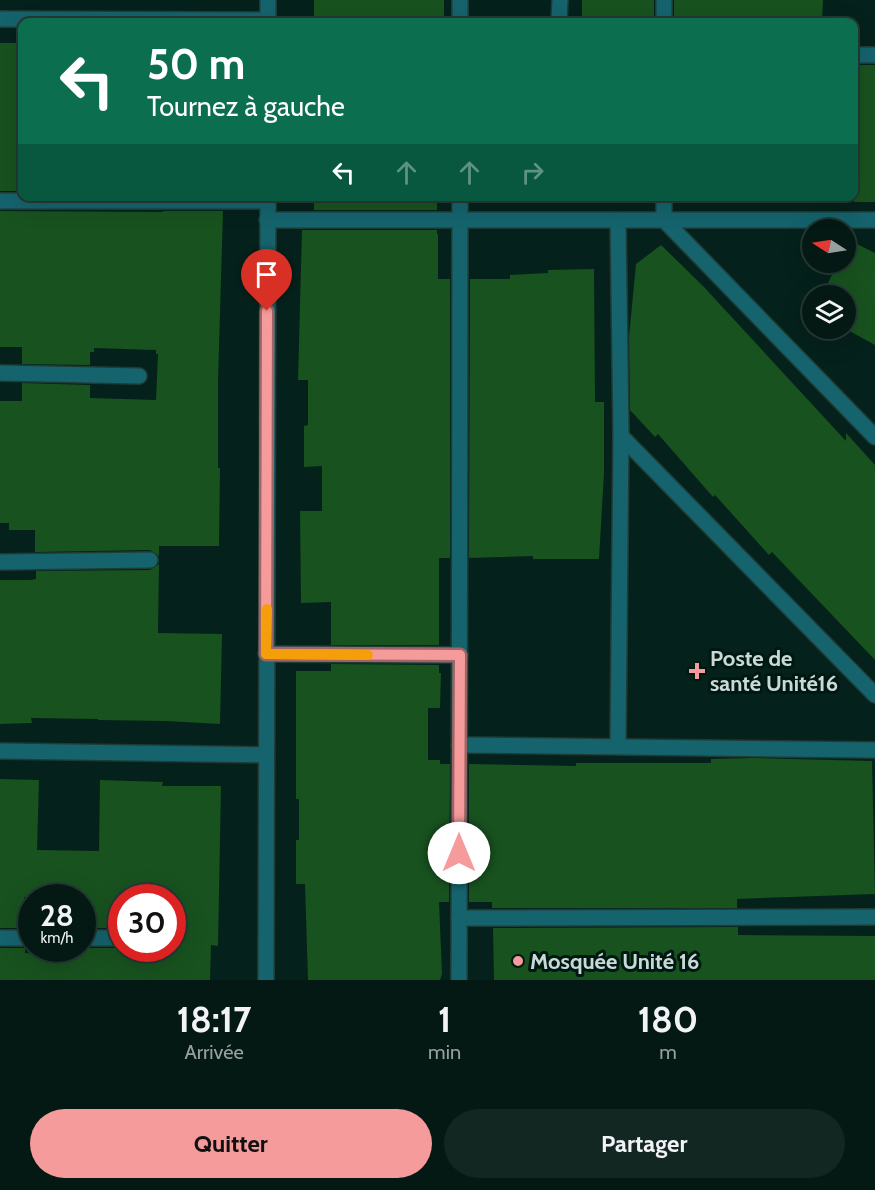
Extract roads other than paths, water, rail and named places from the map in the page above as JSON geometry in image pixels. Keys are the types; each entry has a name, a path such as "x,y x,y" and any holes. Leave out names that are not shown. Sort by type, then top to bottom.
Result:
{"street":[{"path":"268,0 268,18"},
{"path":"460,0 460,18"},
{"path":"559,18 560,0"},
{"path":"664,0 664,18"},
{"path":"0,20 18,20"},
{"path":"858,55 875,55"},
{"path":"0,201 18,201"},
{"path":"266,980 268,201"},
{"path":"459,980 460,201"},
{"path":"664,201 664,220 875,437"},
{"path":"267,220 875,220"},
{"path":"618,220 621,436 618,746"},
{"path":"0,373 139,376"},
{"path":"621,436 875,695"},
{"path":"0,562 150,560"},
{"path":"266,654 460,655"},
{"path":"459,745 875,750"},
{"path":"0,752 266,755"},
{"path":"459,918 875,917"},
{"path":"0,938 18,938"}],"place":[{"name":"Poste de santé Unité16","path":"697,671"},
{"name":"Mosquée Unité 16","path":"518,961"}]}
